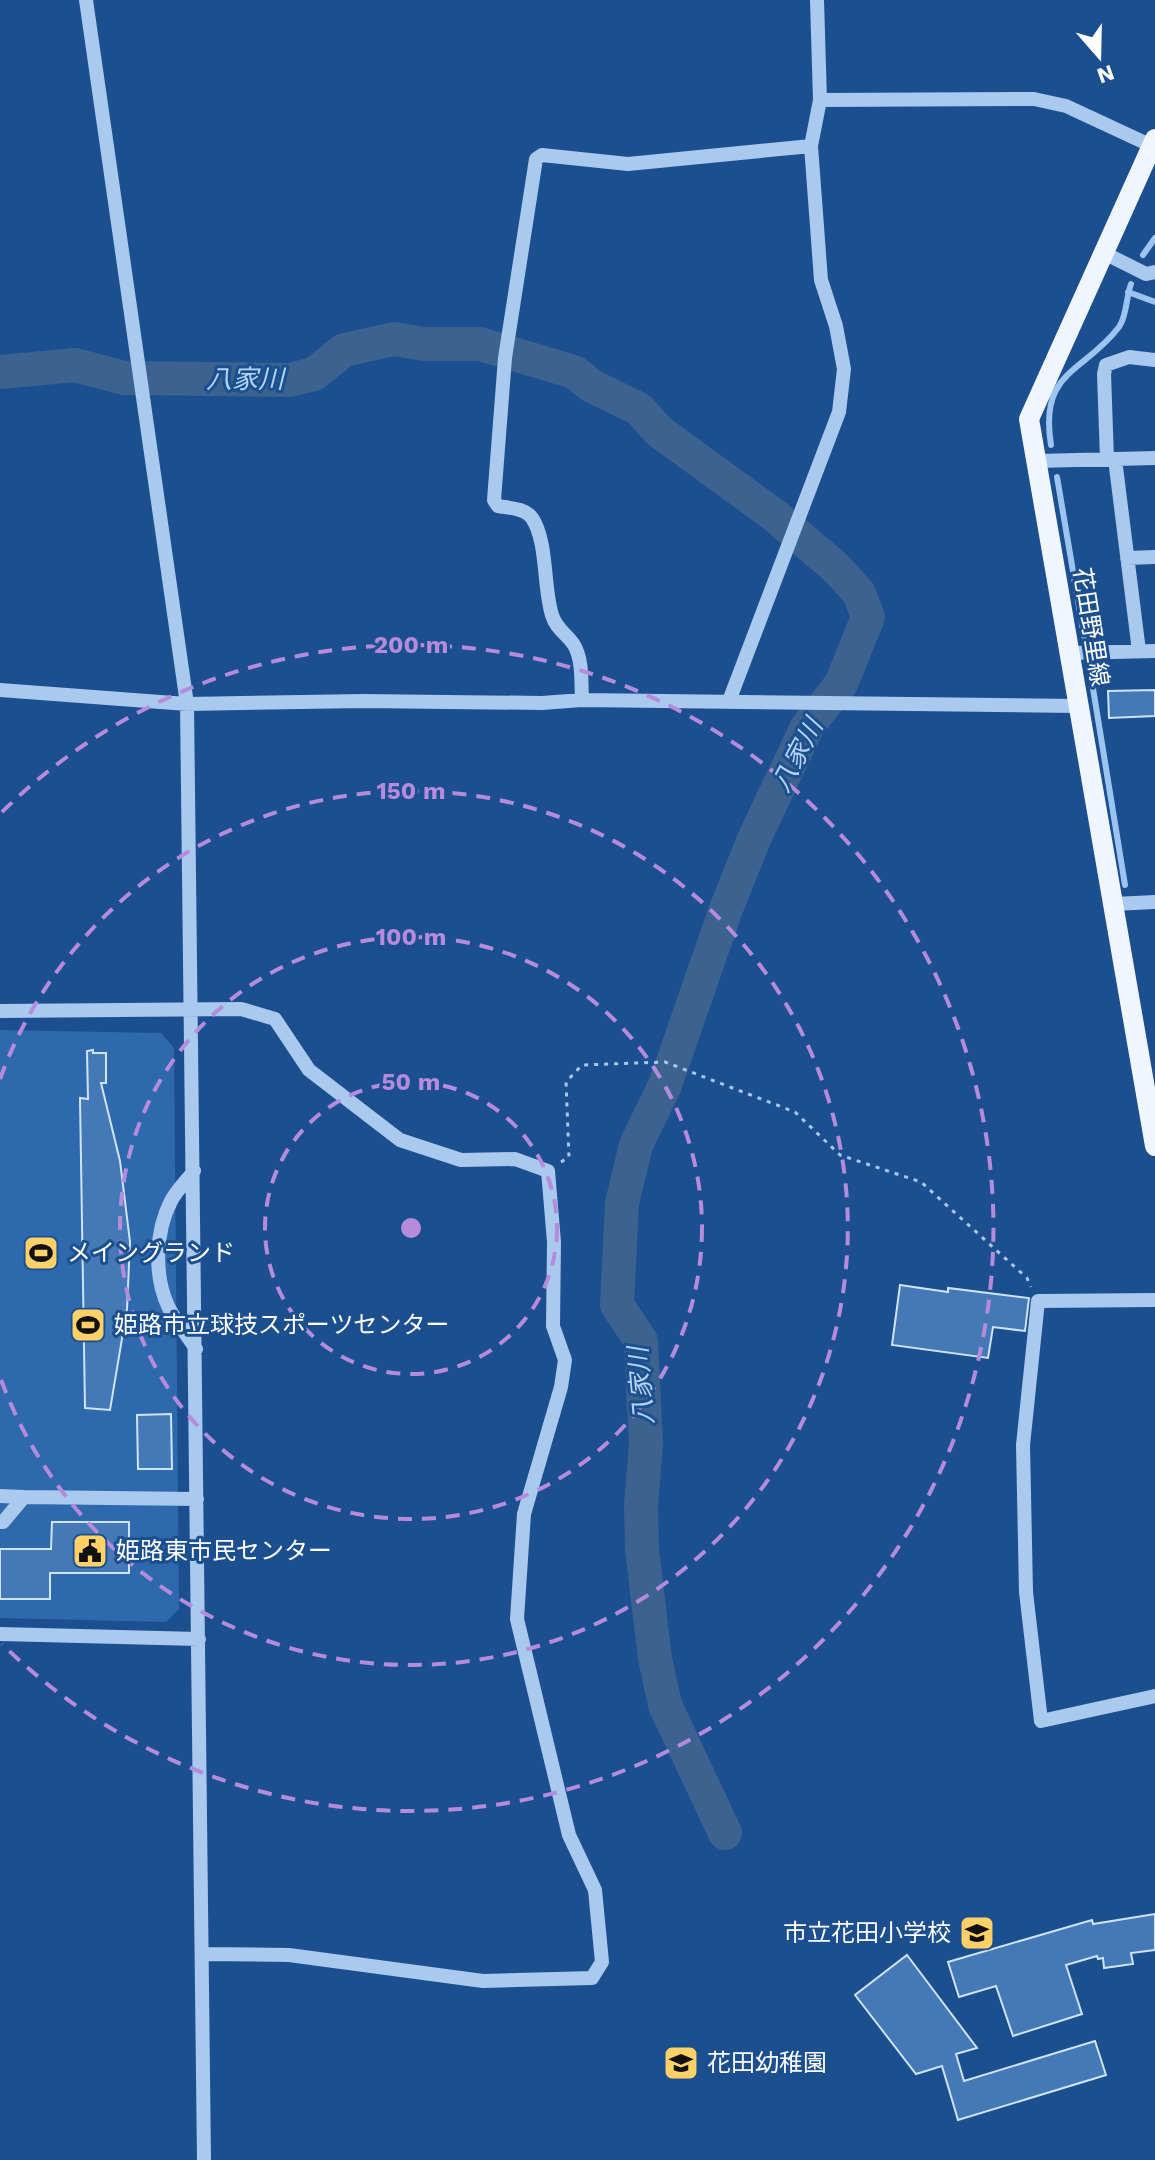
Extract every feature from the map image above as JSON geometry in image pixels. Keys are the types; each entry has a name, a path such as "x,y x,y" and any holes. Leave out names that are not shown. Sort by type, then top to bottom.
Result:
{"main road":[{"name":"花田野里線","path":"1153,143 1029,419 1155,1146"}],"street":[{"path":"86,0 187,704 204,2160"},
{"path":"729,701 839,412 844,369 836,326 821,280 811,146 820,100 817,0"},
{"path":"820,100 1034,99 1066,106 1153,143"},
{"path":"582,700 578,656 573,643 560,632 552,616 538,531 530,515 519,509 498,506 494,500 505,358 536,159 542,155 628,164 811,146"},
{"path":"1104,253 1146,274 1155,272"},
{"path":"1139,651 1111,459 1104,374 1106,365 1129,357 1155,360"},
{"path":"1037,461 1155,458"},
{"path":"1127,558 1155,557"},
{"path":"1071,653 1155,651"},
{"path":"0,690 187,704 363,701 542,703 582,700 1078,706"},
{"path":"1113,904 1155,902"},
{"path":"0,1011 241,1009 275,1019 309,1070 400,1140 461,1160 515,1159 548,1171 554,1242 553,1326 565,1360 561,1387 524,1514 517,1619 569,1835 595,1890 602,1962 592,1978 483,1981 289,1955 202,1954"},
{"path":"194,1171 171,1200 165,1215 159,1243 159,1264 161,1285 169,1307 196,1350"},
{"path":"1155,1300 1038,1301 1023,1445 1026,1592 1041,1721 1155,1696"},
{"path":"0,1496 197,1499"},
{"path":"0,1522 24,1497"},
{"path":"0,1634 199,1639"}],"path":[{"path":"548,1171 569,1157 566,1082 582,1065 665,1062 795,1112 840,1155 921,1182 1027,1278 1038,1301"}],"shaded area":[{"name":"姫路市立球技スポーツセンター","path":"0,1030 161,1033 174,1048 179,1609 166,1622 0,1618"}],"building":[{"path":"1155,690 1155,716 1109,718 1108,691"},
{"path":"93,1050 93,1053 106,1053 106,1083 101,1083 120,1161 130,1242 127,1309 110,1410 85,1408 80,1098 88,1099 87,1051"},
{"path":"900,1285 1029,1298 1025,1331 993,1327 988,1358 892,1345"},
{"path":"171,1414 172,1469 138,1469 137,1415"},
{"path":"52,1522 129,1522 129,1573 50,1573 50,1599 0,1599 0,1549 51,1549"},
{"path":"1155,1914 1155,1950 1131,1953 1133,1964 1104,1968 1103,1958 1098,1959 1097,1956 1066,1965 1082,2014 1013,2036 996,1986 959,1997 948,1962 1092,1920 1093,1924"},
{"path":"907,1955 977,2048 956,2054 964,2081 1095,2041 1106,2075 958,2120 942,2066 916,2074 855,1995"}],"waterway":[{"path":"1143,255 1155,238"},
{"path":"1051,445 1049,420 1058,387 1119,327 1131,284"},
{"path":"1128,292 1155,302"},
{"name":"八家川","path":"0,372 75,365 124,378 289,380 314,374 344,350 394,339 425,344 480,344 574,372 592,386 639,409 660,432 774,515 835,567 859,593 868,617 841,684 807,727 754,839 726,909 665,1085 636,1145 622,1203 617,1305 641,1341 646,1444 641,1505 642,1550 655,1658 665,1705 725,1833"},
{"path":"1057,477 1084,636"},
{"path":"1090,670 1125,885"}],"place":[{"name":"メイングランド","path":"41,1253"},
{"name":"姫路市立球技スポーツセンター","path":"88,1325"},
{"name":"姫路東市民センター","path":"90,1551"},
{"name":"市立花田小学校","path":"977,1933"},
{"name":"花田幼稚園","path":"681,2063"}]}
